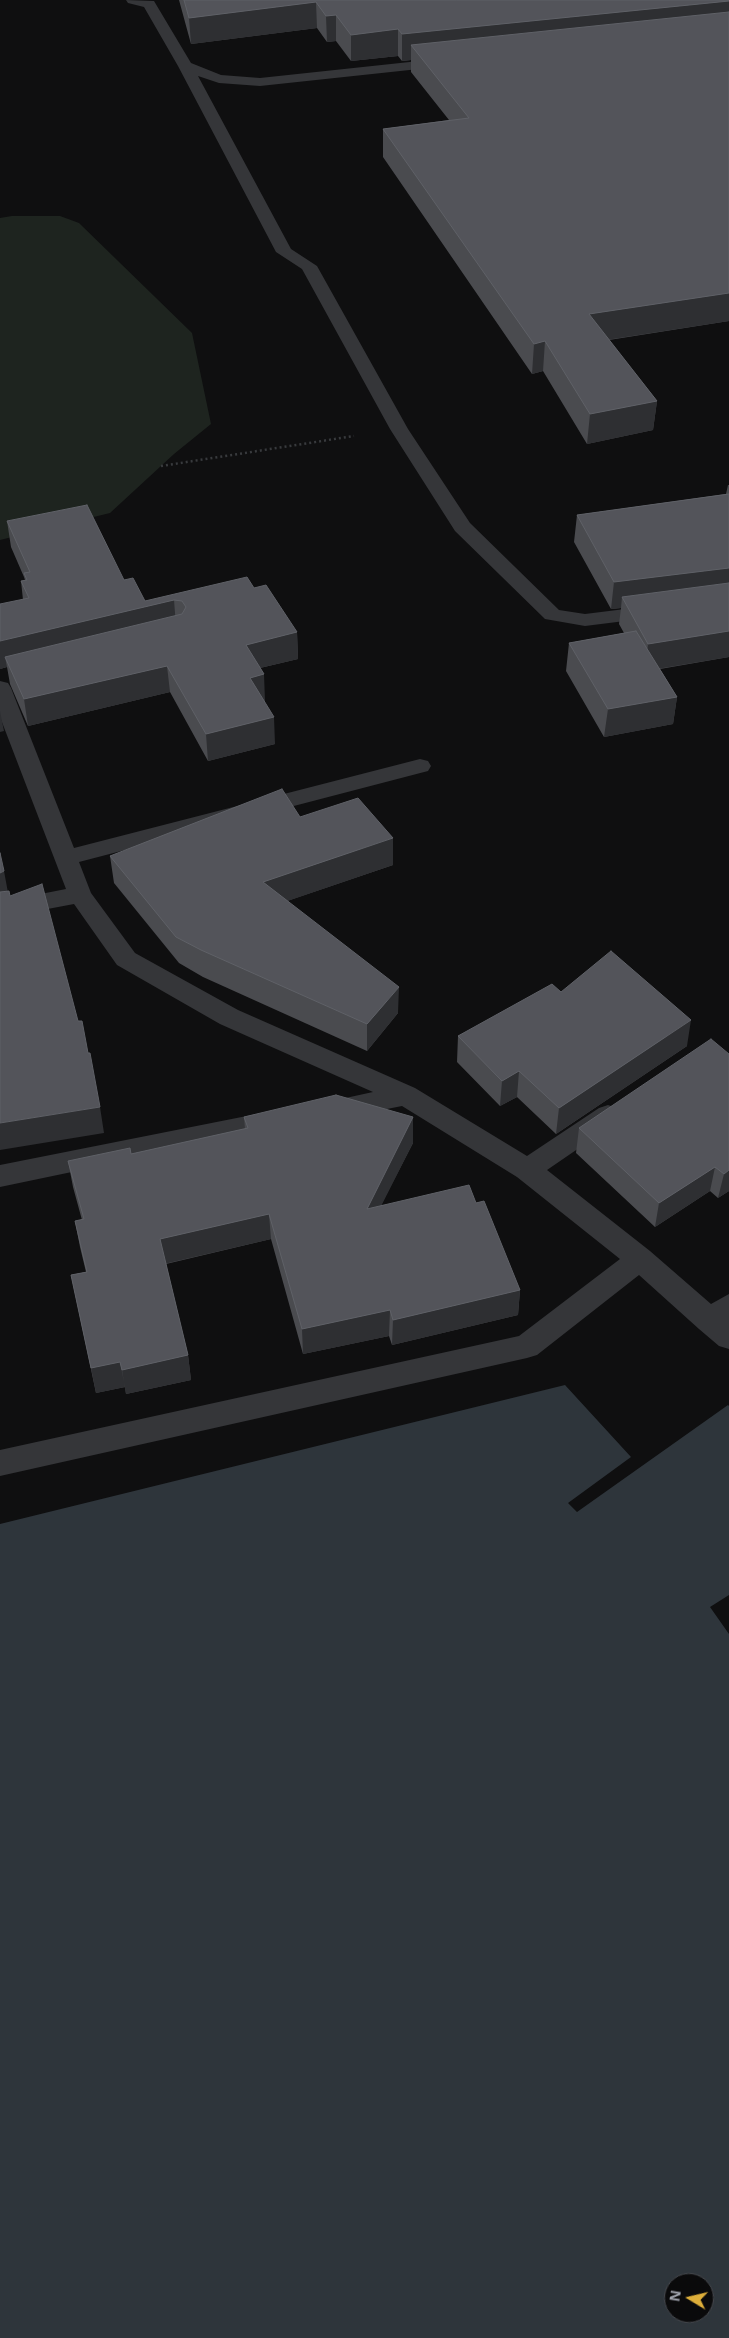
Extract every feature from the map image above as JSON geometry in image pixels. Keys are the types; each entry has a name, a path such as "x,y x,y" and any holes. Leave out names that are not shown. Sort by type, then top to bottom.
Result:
{"street":[{"path":"133,0 149,4 185,66 284,252 309,266 399,429 462,527 552,615 585,620 729,602"},
{"path":"185,66 219,79 260,82 465,60"},
{"path":"6,679 64,858 80,895 126,959 229,1017 406,1095 526,1170 722,1321"},
{"path":"64,858 420,766"},
{"path":"0,910 80,895"},
{"path":"0,1176 406,1095"},
{"path":"526,1170 624,1104"},
{"path":"0,1463 527,1346 640,1259"}],"path":[{"path":"161,466 399,429"}],"shaded area":[{"path":"12,216 60,216 79,223 192,333 211,424 174,454 110,513 0,540 0,218"},
{"path":"565,1385 631,1457 568,1503 577,1512 728,1405 729,1595 710,1607 729,1634 729,2338 0,2338 0,1524"}],"building":[{"path":"184,0 729,1 402,34 398,29 351,35 336,15 326,16 316,2 189,18"},
{"path":"729,12 729,293 589,314 657,401 590,414 545,341 534,344 383,129 469,118 411,45"},
{"path":"729,494 729,568 614,582 577,515"},
{"path":"87,505 124,580 133,578 145,601 247,577 254,588 266,585 297,632 246,645 264,674 250,678 274,717 206,734 167,666 24,699 5,657 182,614 186,607 182,601 174,600 0,641 0,604 29,598 21,581 27,580 24,573 30,572 7,521"},
{"path":"729,583 729,631 648,644 622,597"},
{"path":"636,631 677,697 608,709 569,643"},
{"path":"282,789 300,817 358,798 393,838 263,882 399,987 367,1024 176,937 110,856"},
{"path":"0,853 4,871 0,873"},
{"path":"42,884 78,1021 82,1021 100,1107 0,1123 0,892 9,891 10,896"},
{"path":"611,951 691,1020 559,1108 519,1071 502,1081 458,1036 552,984 561,992"},
{"path":"711,1039 729,1054 729,1170 724,1174 715,1167 659,1203 579,1128"},
{"path":"336,1095 413,1117 367,1209 469,1185 476,1203 484,1201 520,1290 393,1320 390,1310 302,1329 269,1214 160,1239 188,1355 122,1370 120,1362 91,1368 71,1275 87,1272 75,1221 84,1219 68,1161 130,1148 131,1154 248,1128 244,1117"}]}
